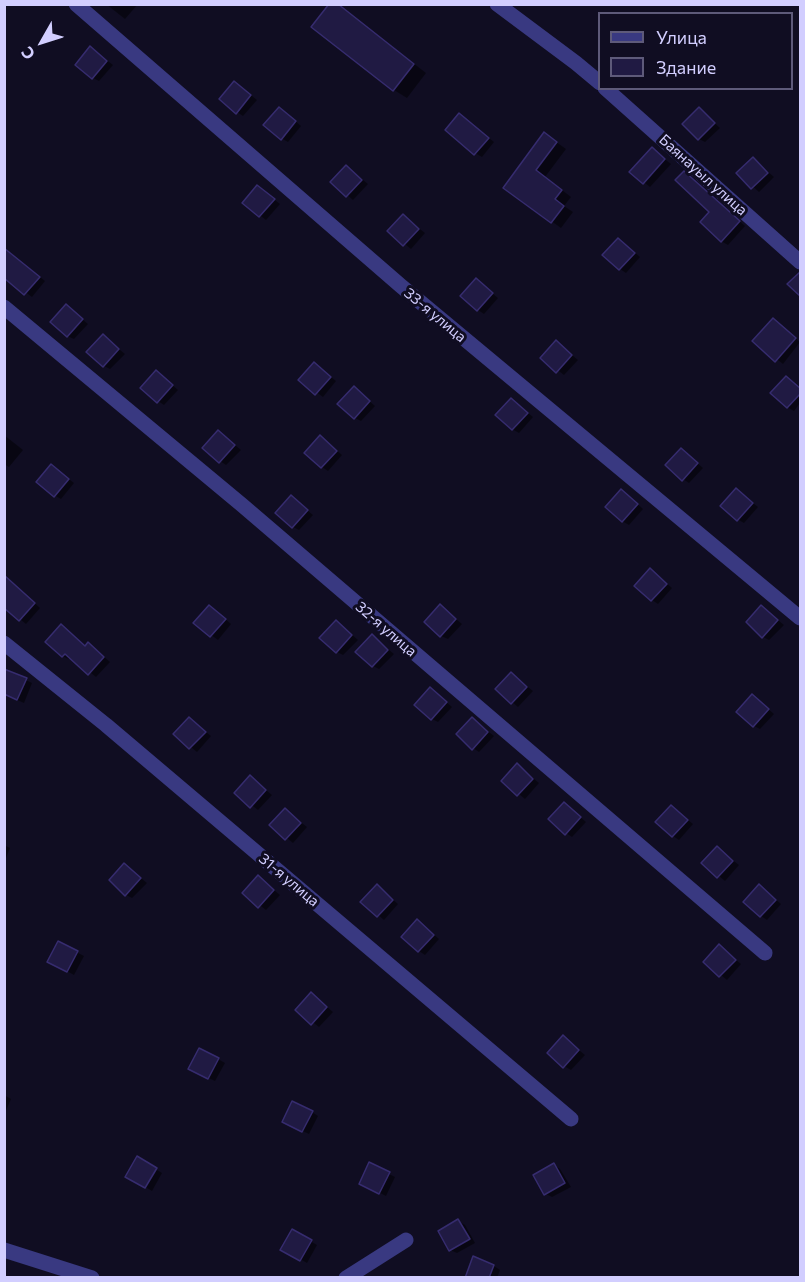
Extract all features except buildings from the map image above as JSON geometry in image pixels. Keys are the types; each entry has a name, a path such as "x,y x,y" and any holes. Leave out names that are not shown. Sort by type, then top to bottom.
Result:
{"street":[{"name":"33-я улица","path":"76,4 401,286 801,618"},
{"path":"497,4 598,81"},
{"name":"Баянауыл улица","path":"607,90 801,262"},
{"name":"32-я улица","path":"4,307 242,506 765,953"},
{"name":"31-я улица","path":"4,643 115,733 571,1119"},
{"path":"346,1278 406,1240"},
{"path":"4,1250 92,1278"}]}
